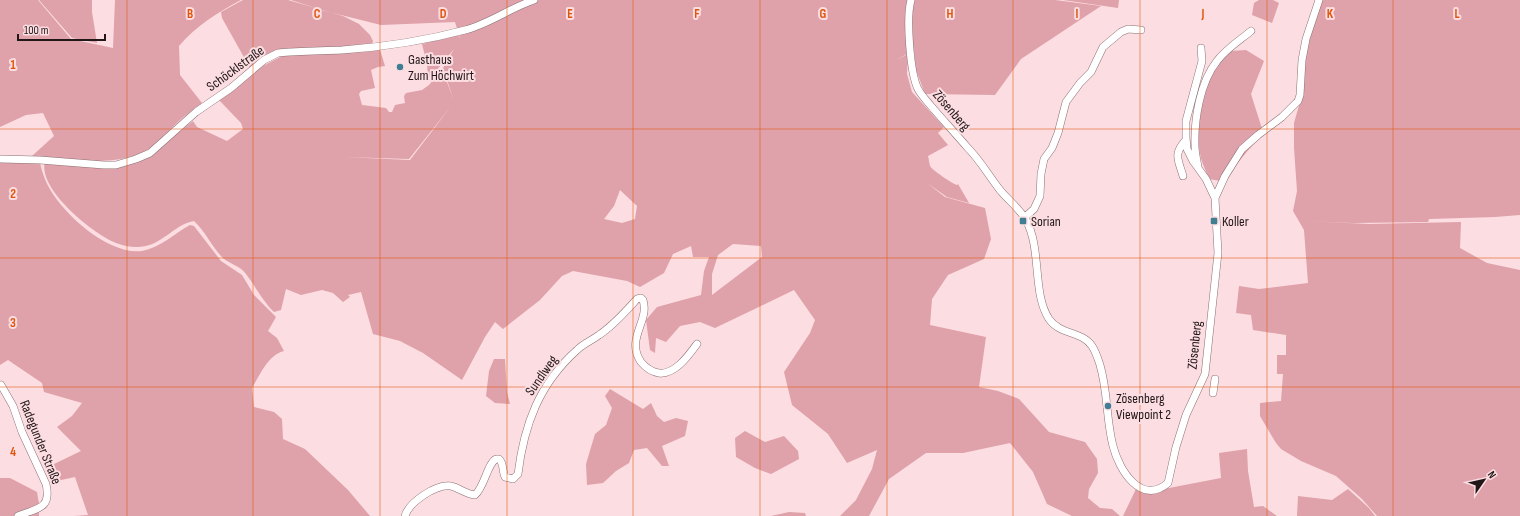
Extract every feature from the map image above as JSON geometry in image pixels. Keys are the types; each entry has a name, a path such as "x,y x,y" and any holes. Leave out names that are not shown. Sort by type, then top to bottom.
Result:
{"street":[{"path":"507,11 524,0"},
{"path":"507,11 534,0"},
{"name":"Zösenberg","path":"911,0 909,14 911,64 914,79 919,91 951,130 979,160 999,190 1024,218 1033,239 1044,309 1054,325 1065,331 1081,336 1092,345 1103,375 1107,397 1110,431 1114,448 1123,469 1131,481 1137,486 1146,490 1157,490 1168,484 1176,447 1186,415 1205,374 1218,253 1215,198 1206,179 1192,161 1187,149 1186,140 1186,121 1202,61 1202,48"},
{"name":"Zösenberg","path":"1215,198 1225,176 1242,149 1282,117 1298,101 1300,95 1302,60 1306,39 1319,0"},
{"name":"Schöcklstraße","path":"0,159 116,165 150,153 196,112 231,88 264,60 278,53 342,50 407,43 479,26 507,11"},
{"path":"1024,218 1034,209 1040,196 1041,174 1044,159 1054,143 1066,102 1080,83 1091,72 1103,47 1121,32 1128,29 1140,30"},
{"name":"Zösenberg","path":"1199,169 1195,147 1195,120 1207,79 1216,62 1227,50 1251,31"},
{"name":"Zösenberg","path":"1183,176 1177,155 1178,148 1186,140"},
{"name":"Sundlweg","path":"405,516 409,507 422,497 439,488 449,486 475,495 487,476 491,464 496,459 499,458 502,461 503,473 505,477 513,479 518,474 521,450 528,424 537,402 545,388 557,371 575,351 586,342 599,336 618,320 637,299 641,298 643,300 644,307 636,335 636,348 638,358 642,364 651,371 661,373 672,370 697,344"},
{"path":"1213,393 1215,379"},
{"name":"Radegunder Straße","path":"1,385 13,406 22,432 46,484 48,493 46,501 42,507 18,516"}],"shaded area":[{"path":"0,0 38,0 71,39 113,48 115,0 241,0 208,20 179,46 180,75 202,103 180,120 154,145 141,153 127,158 95,161 32,156 54,136 43,113 26,115 0,127"},
{"path":"39,0 92,0 92,12 97,43 72,38"},
{"path":"243,0 288,0 343,16 359,24 370,35 373,41 372,45 290,49 250,68 222,18 221,12"},
{"path":"291,0 1055,0 1101,6 1021,59 995,95 925,94 916,70 914,50 896,60 908,54 907,74 912,92 944,127 938,133 948,145 928,156 930,166 934,171 947,180 957,185 958,184 969,203 947,197 927,183 945,197 985,208 991,239 984,259 948,275 932,299 930,325 986,337 979,387 998,391 1019,399 1049,432 1085,442 1097,459 1098,473 1089,489 1088,498 1100,508 1112,509 1120,516 1072,516 1047,504 1033,472 1010,443 963,453 926,453 889,479 869,516 840,516 856,500 872,469 877,450 847,463 828,434 792,405 784,372 810,333 815,320 794,290 715,328 700,322 680,326 666,342 656,338 655,353 650,350 646,320 657,307 701,295 704,271 709,257 693,257 691,246 673,254 664,273 640,287 627,281 573,271 562,276 540,300 503,329 495,322 485,337 462,380 423,353 400,341 373,334 361,292 348,295 350,297 343,302 333,293 322,290 301,295 286,289 281,310 274,312 243,271 221,256 194,221 181,226 152,244 139,247 125,246 109,240 83,222 59,198 50,185 45,173 45,162 111,167 165,143 193,121 197,127 227,141 243,129 241,123 219,100 263,66 282,56 380,50 385,66 371,70 375,88 361,91 359,94 362,105 386,108 389,112 392,112 395,105 405,103 404,96 406,93 422,90 429,85 442,69 453,98 443,68 454,49 432,76 428,77 427,64 422,44 458,35 460,38 455,22 381,25 325,11","holes":["452,105 410,160 344,157 409,159","620,190 637,206 635,219 622,223 604,219 614,206","733,244 761,246 762,257 712,295 712,274 718,255"]},
{"path":"1063,0 1119,0 1118,8"},
{"path":"1259,0 1273,0 1279,3 1272,23 1252,15 1254,3"},
{"path":"1321,0 1520,0 1520,215 1429,219 1428,222 1353,223 1306,221 1369,224 1461,222 1460,248 1487,263 1520,270 1520,516 1377,516 1362,499 1336,476 1301,461 1281,449 1260,416 1260,403 1281,401 1283,374 1277,374 1277,355 1286,355 1286,335 1253,330 1251,315 1236,313 1239,286 1259,289 1308,283 1304,230 1293,211 1297,191 1294,123 1300,102 1307,45"},
{"path":"1246,50 1264,61 1251,94 1264,135 1243,157 1226,182 1209,179 1201,160 1198,132 1200,110 1206,88 1214,70 1230,51"},
{"path":"0,163 40,163 47,185 67,212 103,241 129,251 142,251 161,244 190,225 194,226 221,261 242,275 254,295 276,317 268,331 277,338 284,351 278,353 269,361 252,388 254,407 274,412 282,419 283,439 305,449 348,490 370,516 74,516 88,515 75,477 52,482 50,466 81,451 57,427 72,416 82,403 44,392 42,383 8,360 0,365"},
{"path":"494,359 505,359 507,392 510,404 495,403 486,396 489,371"},
{"path":"610,389 643,409 651,403 657,416 664,422 676,418 688,421 685,436 662,446 669,466 662,466 647,448 634,450 629,463 616,471 603,483 587,485 586,464 595,434 606,425 612,408 605,396"},
{"path":"745,431 765,442 784,436 798,451 799,459 771,474 755,468 736,457 735,438"},
{"path":"1247,449 1248,471 1254,507 1263,506 1277,516 1123,516 1137,487 1169,488 1221,478 1219,453"},
{"path":"0,478 10,478 37,492 39,516 0,516"},
{"path":"1348,489 1369,508 1375,516 1297,516 1298,496 1332,500"},
{"path":"789,512 805,513 806,516 771,516"}],"place":[{"name":"Gasthaus Zum Höchwirt","path":"400,67"},
{"name":"Sorian","path":"1023,221"},
{"name":"Koller","path":"1214,221"},
{"name":"Zösenberg Viewpoint 2","path":"1108,406"}]}
